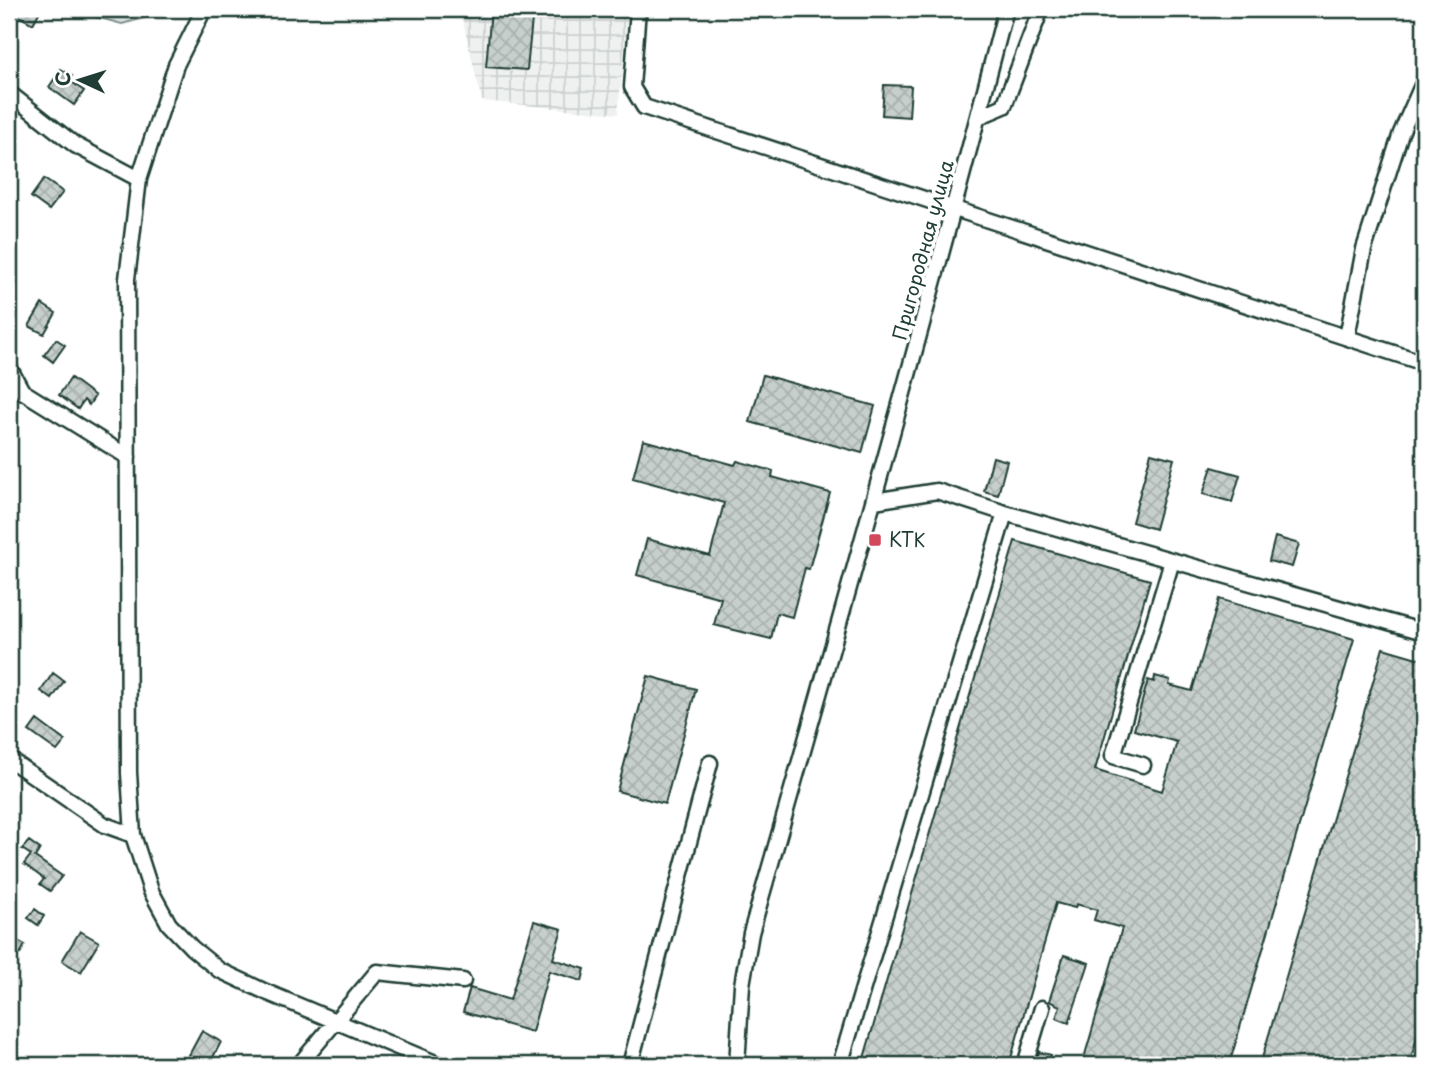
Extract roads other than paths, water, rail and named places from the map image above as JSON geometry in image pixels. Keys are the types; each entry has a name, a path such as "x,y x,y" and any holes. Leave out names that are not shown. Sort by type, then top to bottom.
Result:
{"street":[{"path":"204,9 176,65 139,179 127,279 129,773 133,835 157,902 169,924 219,970 440,1065"},
{"path":"638,9 632,87 644,107 1424,363"},
{"name":"Пригородная улица","path":"737,1065 742,985 751,933 955,208 1006,9"},
{"path":"978,117 1004,106 1041,9"},
{"path":"1347,337 1364,249 1401,133 1424,81"},
{"path":"9,93 75,145 139,179"},
{"path":"9,367 22,391 128,457"},
{"path":"874,501 937,491 1005,513 1424,632"},
{"path":"840,1065 1005,513"},
{"path":"1143,765 1113,756 1172,561"},
{"path":"9,759 105,825 133,835"},
{"path":"630,1065 710,763"},
{"path":"299,1065 377,972 463,981"},
{"path":"1025,1065 1042,1008"}],"place":[{"name":"КТК","path":"875,540"}]}
